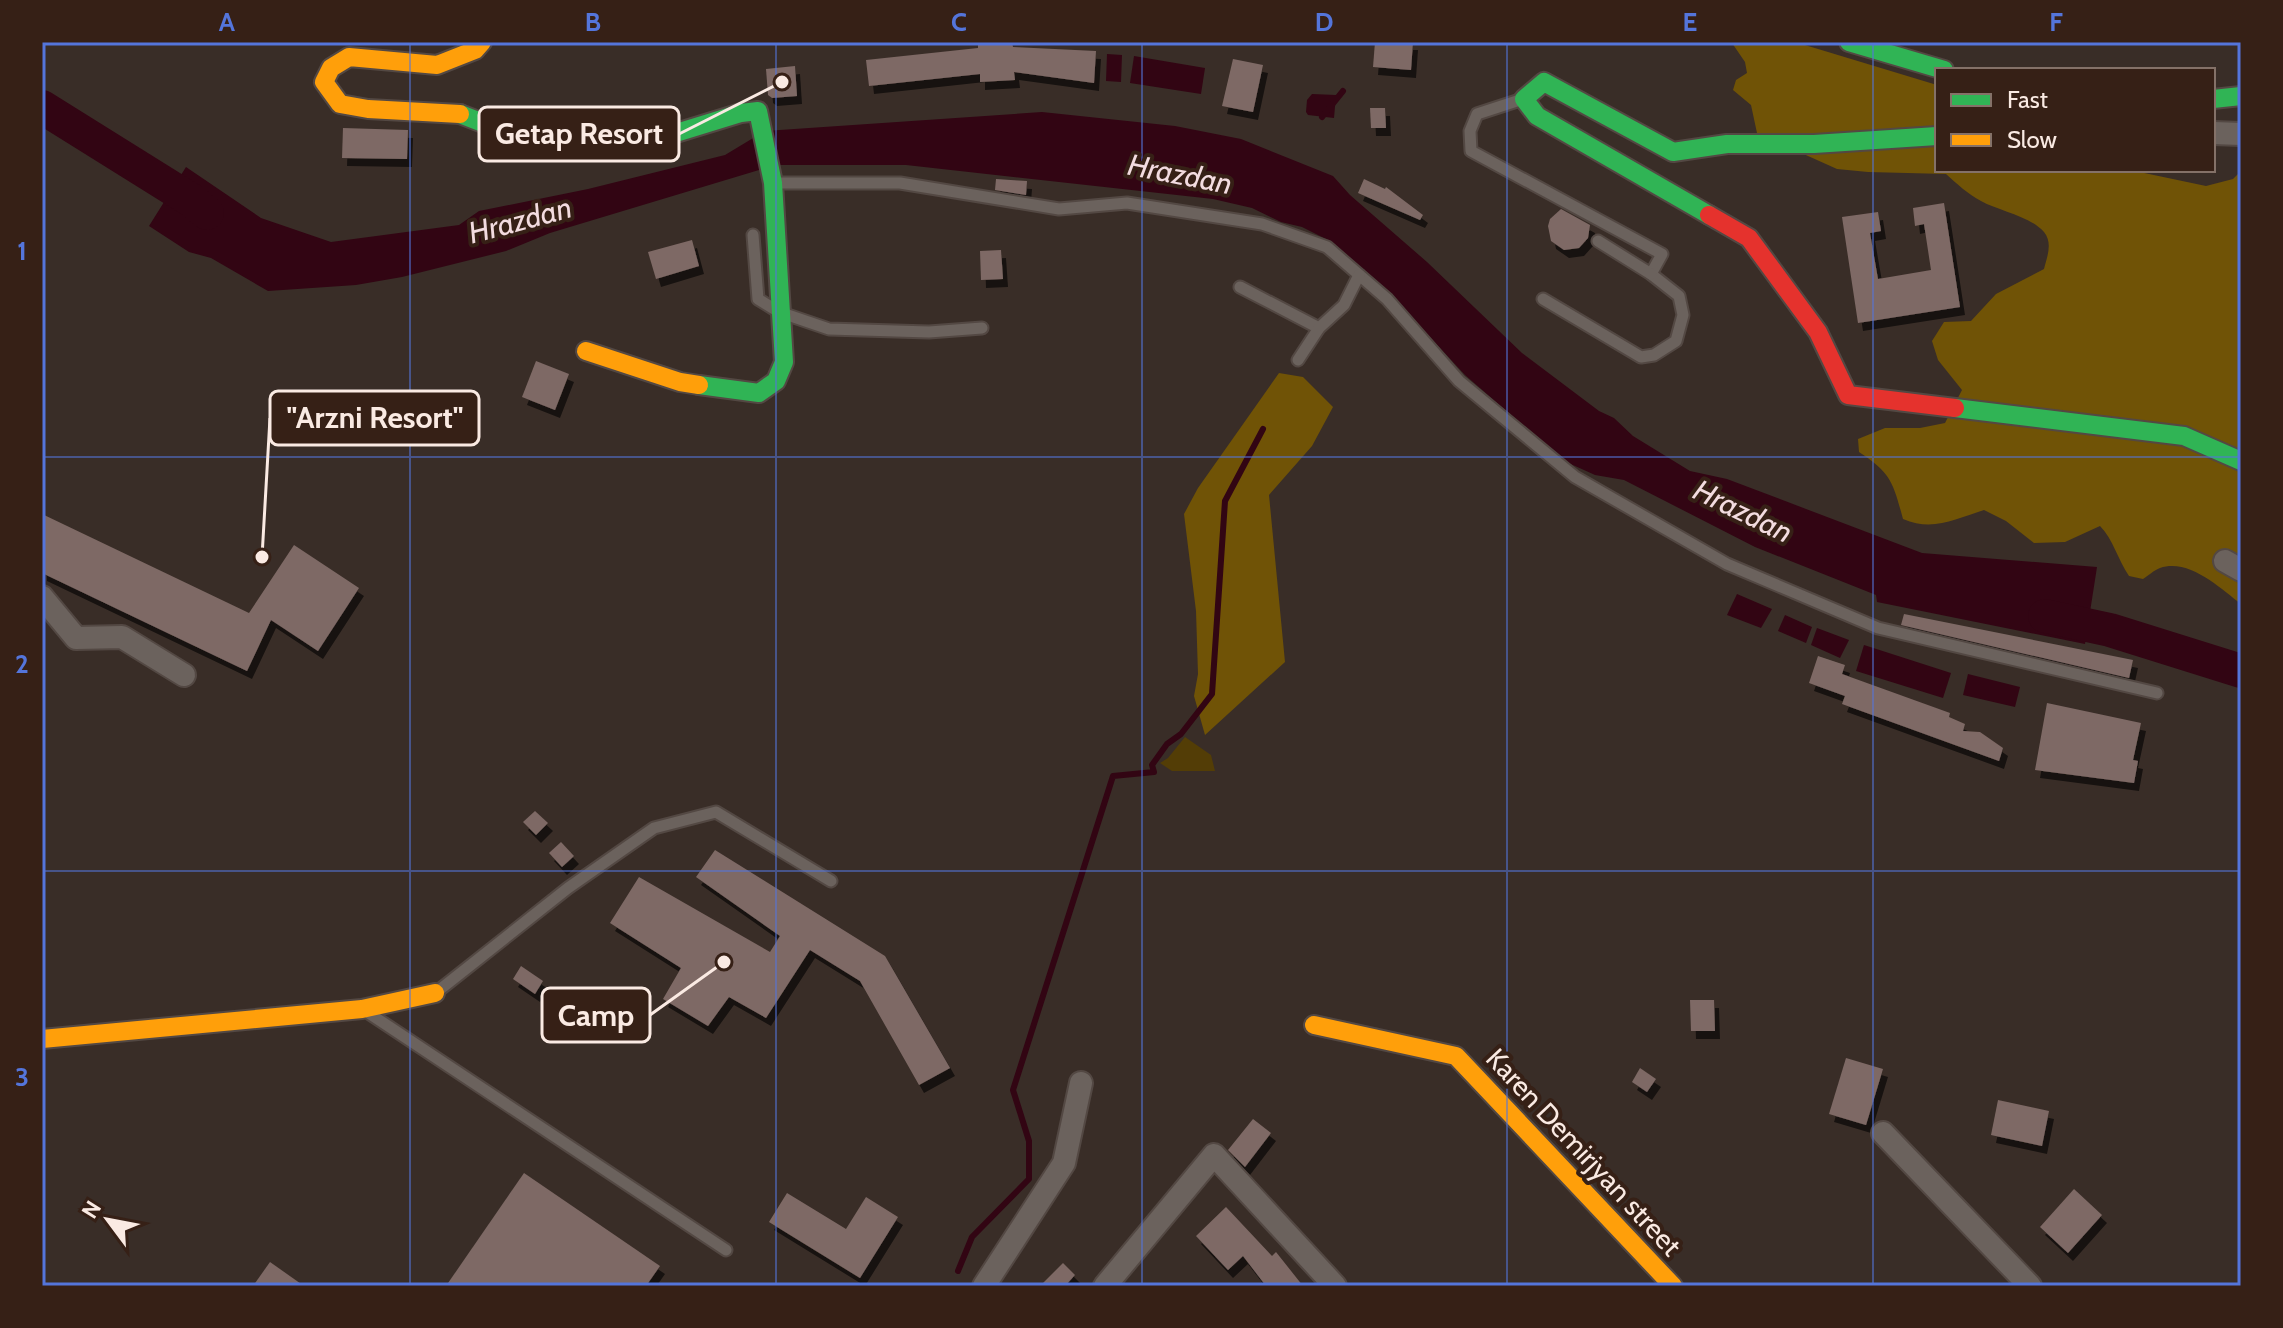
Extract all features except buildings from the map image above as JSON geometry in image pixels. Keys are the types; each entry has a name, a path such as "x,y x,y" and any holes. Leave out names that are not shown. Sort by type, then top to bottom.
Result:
{"street":[{"path":"482,42 475,50 437,65 349,57 331,68 324,82 340,104 368,109 466,114 537,144 676,133 741,113 762,110 760,130 772,175 784,362 776,381 759,393 680,382 586,351"},
{"path":"1849,42 1937,68"},
{"path":"1935,136 1814,144 1727,144 1673,152 1544,82 1524,99 1537,116 1749,238 1818,332 1848,395 2184,436 2241,461"},
{"path":"2215,99 2241,96"},
{"path":"2215,133 2241,134"},
{"path":"42,597 76,638 122,637 184,675"},
{"path":"42,1039 362,1009 435,993"},
{"name":"Karen Demirjyan street","path":"1314,1025 1456,1056 1673,1286"},
{"path":"984,1286 1064,1163 1081,1083"},
{"path":"1883,1133 2030,1286"},
{"path":"1105,1286 1214,1155 1335,1286"}],"lane":[{"path":"1524,99 1477,114 1470,131 1471,151 1662,254 1651,274"},
{"path":"772,175 900,183 1059,209 1127,203 1262,224 1327,247 1387,299 1459,381 1575,477 1727,564 1878,628 2157,693"},
{"path":"753,235 758,299 779,312 829,329 929,332 982,328"},
{"path":"1543,299 1641,357 1654,355 1676,341 1683,315 1679,296 1651,274 1598,241"},
{"path":"1298,360 1319,328 1344,305 1359,275"},
{"path":"1240,287 1319,328"},
{"path":"435,993 568,888 654,828 716,812 831,881"},
{"path":"362,1009 726,1250"}],"shaded area":[{"path":"1795,42 1935,84 1935,172 2140,172 2206,186 2233,179 2241,171 2241,604 2204,576 2182,567 2160,568 2143,579 2129,576 2100,526 2065,542 2034,543 2006,521 1984,510 1934,524 1903,519 1889,480 1878,466 1859,452 1858,439 1885,428 1920,428 1945,423 1962,390 1938,360 1932,341 1944,322 1971,321 1996,294 2044,269 2047,236 2031,222 1976,198 1946,174 1837,169 1757,133 1751,105 1733,90 1736,80 1747,73 1745,62 1732,43"},
{"path":"1279,373 1303,377 1333,407 1312,446 1269,495 1285,662 1205,735 1194,696 1198,674 1196,611 1184,514 1198,488"},
{"path":"1185,737 1211,755 1215,771 1172,771 1160,763"}],"water":[{"path":"1107,54 1122,55 1121,82 1106,81"},
{"path":"1134,56 1205,68 1201,94 1130,83"},
{"path":"1312,94 1336,95 1334,118 1308,115 1307,100"},
{"path":"1042,112 1175,126 1241,139 1333,176 1522,353 1599,411 1614,418 1633,436 1690,471 1727,479 1922,553 2097,567 2085,644 1877,602 1876,595 1755,547 1624,480 1595,475 1564,461 1465,375 1392,296 1330,241 1252,208 1213,199 906,165 776,165 550,233 506,251 402,277 356,285 268,291 211,258 189,252 149,226 186,167 261,218 331,242 459,225 479,211 588,189 725,155 765,131"},
{"path":"1737,594 1772,609 1761,628 1727,615"},
{"path":"1785,615 1812,627 1806,643 1778,631"},
{"path":"1817,628 1849,640 1840,658 1811,645"},
{"path":"1864,645 1951,673 1943,698 1856,671"},
{"path":"1968,674 2020,687 2015,707 1963,695"}],"waterway":[{"path":"1322,117 1343,91"},
{"name":"Hrazdan","path":"42,107 207,213"},
{"path":"958,1271 972,1237 1029,1179 1029,1141 1013,1090 1113,776 1154,772 1152,765 1167,744 1181,734 1212,694 1225,501 1263,429"},
{"name":"Hrazdan","path":"2045,616 2110,630 2241,671"}],"traffic: fast":[{"path":"1849,42 1937,68"},
{"path":"1709,215 1537,116 1524,99 1544,82 1673,152 1727,144 1814,144 1935,136"},
{"path":"2215,99 2241,96"},
{"path":"460,114 537,144 676,133 741,113 758,111 773,183 784,362 776,381 759,393 699,385"},
{"path":"1955,408 2184,436 2241,461"}],"traffic: slow":[{"path":"460,114 368,109 340,104 324,82 331,68 349,57 437,65 475,50 482,42"},
{"path":"586,351 680,382 699,385"},
{"path":"42,1039 362,1009 435,993"},
{"path":"1314,1025 1456,1056 1673,1286"}],"traffic: jam":[{"path":"1709,215 1749,238 1818,332 1848,395 1955,408"}],"place":[{"name":"Getap Resort","path":"782,82"},
{"name":"\"Arzni Resort\"","path":"262,557"},
{"name":"Camp","path":"724,962"}]}
